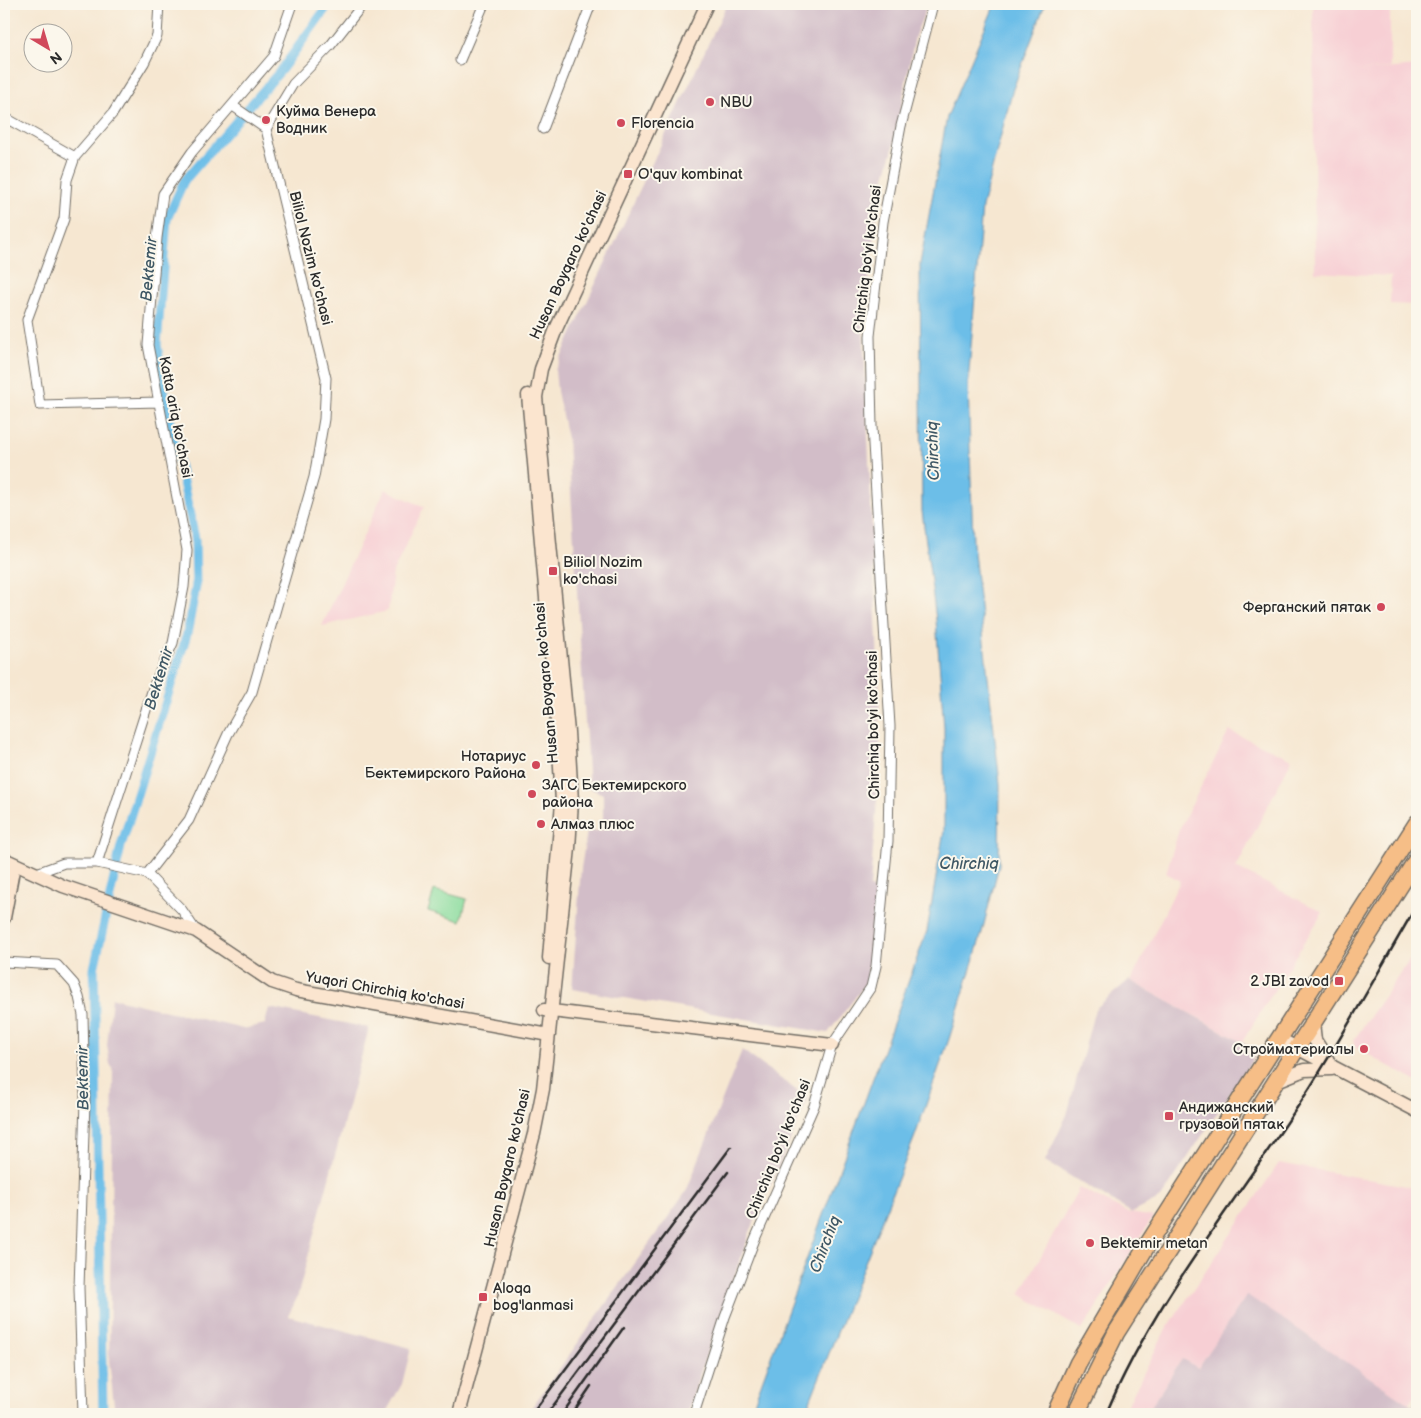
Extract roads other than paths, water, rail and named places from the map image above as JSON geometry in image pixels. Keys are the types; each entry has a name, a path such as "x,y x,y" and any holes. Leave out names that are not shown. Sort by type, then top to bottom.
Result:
{"highway":[{"path":"1055,1414 1078,1363 1107,1313 1278,1038 1417,823"},
{"path":"1076,1414 1116,1333 1417,860"}],"main road":[{"name":"Husan Boyqaro ko'chasi","path":"563,732 528,397 530,375 537,354 698,4"},
{"name":"Husan Boyqaro ko'chasi","path":"459,1414 521,1178 548,1010 562,802 563,732 536,397 538,377 560,320 707,4"},
{"path":"4,918 9,862"},
{"name":"Yuqori Chirchiq ko'chasi","path":"9,862 33,874 79,892 196,930 272,982 296,990 545,1034"},
{"path":"548,1010 832,1045"},
{"path":"1313,1023 1315,1040 1334,1069"},
{"path":"1278,1038 1417,1111"},
{"path":"1275,1082 1294,1072 1334,1069"},
{"name":"Husan Boyqaro ko'chasi","path":"451,1414 521,1178"}],"street":[{"path":"159,4 157,36 144,63 113,113 75,157 67,180 64,219 27,320 39,404 45,406 159,402"},
{"name":"Katta ariq ko'chasi","path":"97,863 154,685 173,643 184,587 187,550 148,345 156,238 164,194 192,152 274,56 292,4"},
{"path":"233,106 266,129 293,84 330,46 363,4"},
{"path":"460,60 484,4"},
{"path":"543,129 590,4"},
{"name":"Chirchiq bo'yi ko'chasi","path":"694,1414 724,1318 755,1239 814,1106 832,1045 871,987 876,966 888,841 890,726 872,427 870,336 887,203 910,88 933,4"},
{"path":"4,117 24,126 75,157"},
{"name":"Biliol Nozim ko'chasi","path":"147,874 189,820 228,734 252,692 314,477 324,419 326,378 266,129"},
{"path":"33,874 64,863 97,863 147,874 182,910 196,930"},
{"path":"4,962 57,965 74,984 83,1015 85,1101 79,1288 83,1414"}],"water":[{"name":"Chirchiq","path":"995,4 1045,4 1013,89 982,207 968,384 973,544 1000,784 999,865 981,936 949,1039 915,1136 805,1414 750,1414 927,931 944,830 944,728 936,620 922,511 920,264 947,117"}],"waterway":[{"name":"Bektemir","path":"103,1414 94,969 121,846 187,634 196,586 195,539 166,402 157,345 167,219 184,181 282,69 329,4"}],"railway":[{"path":"1106,1414 1125,1372 1147,1331 1197,1253 1302,1100 1417,905"},
{"path":"532,1414 731,1147"},
{"path":"547,1414 728,1172"},
{"path":"562,1414 624,1327"},
{"path":"572,1414 591,1386"}],"place":[{"name":"NBU","path":"710,102"},
{"name":"Куйма Венера Водник","path":"266,120"},
{"name":"Florencia","path":"621,123"},
{"name":"O'quv kombinat","path":"628,174"},
{"name":"Biliol Nozim ko'chasi","path":"553,571"},
{"name":"Ферганский пятак","path":"1381,607"},
{"name":"Нотариус Бектемирского Района","path":"536,765"},
{"name":"ЗАГС Бектемирского района","path":"532,794"},
{"name":"Алмаз плюс","path":"541,824"},
{"name":"2 JBI zavod","path":"1339,981"},
{"name":"Стройматериалы","path":"1364,1049"},
{"name":"Андижанский грузовой пятак","path":"1169,1116"},
{"name":"Bektemir metan","path":"1090,1243"},
{"name":"Aloqa bog'lanmasi","path":"483,1297"}]}
